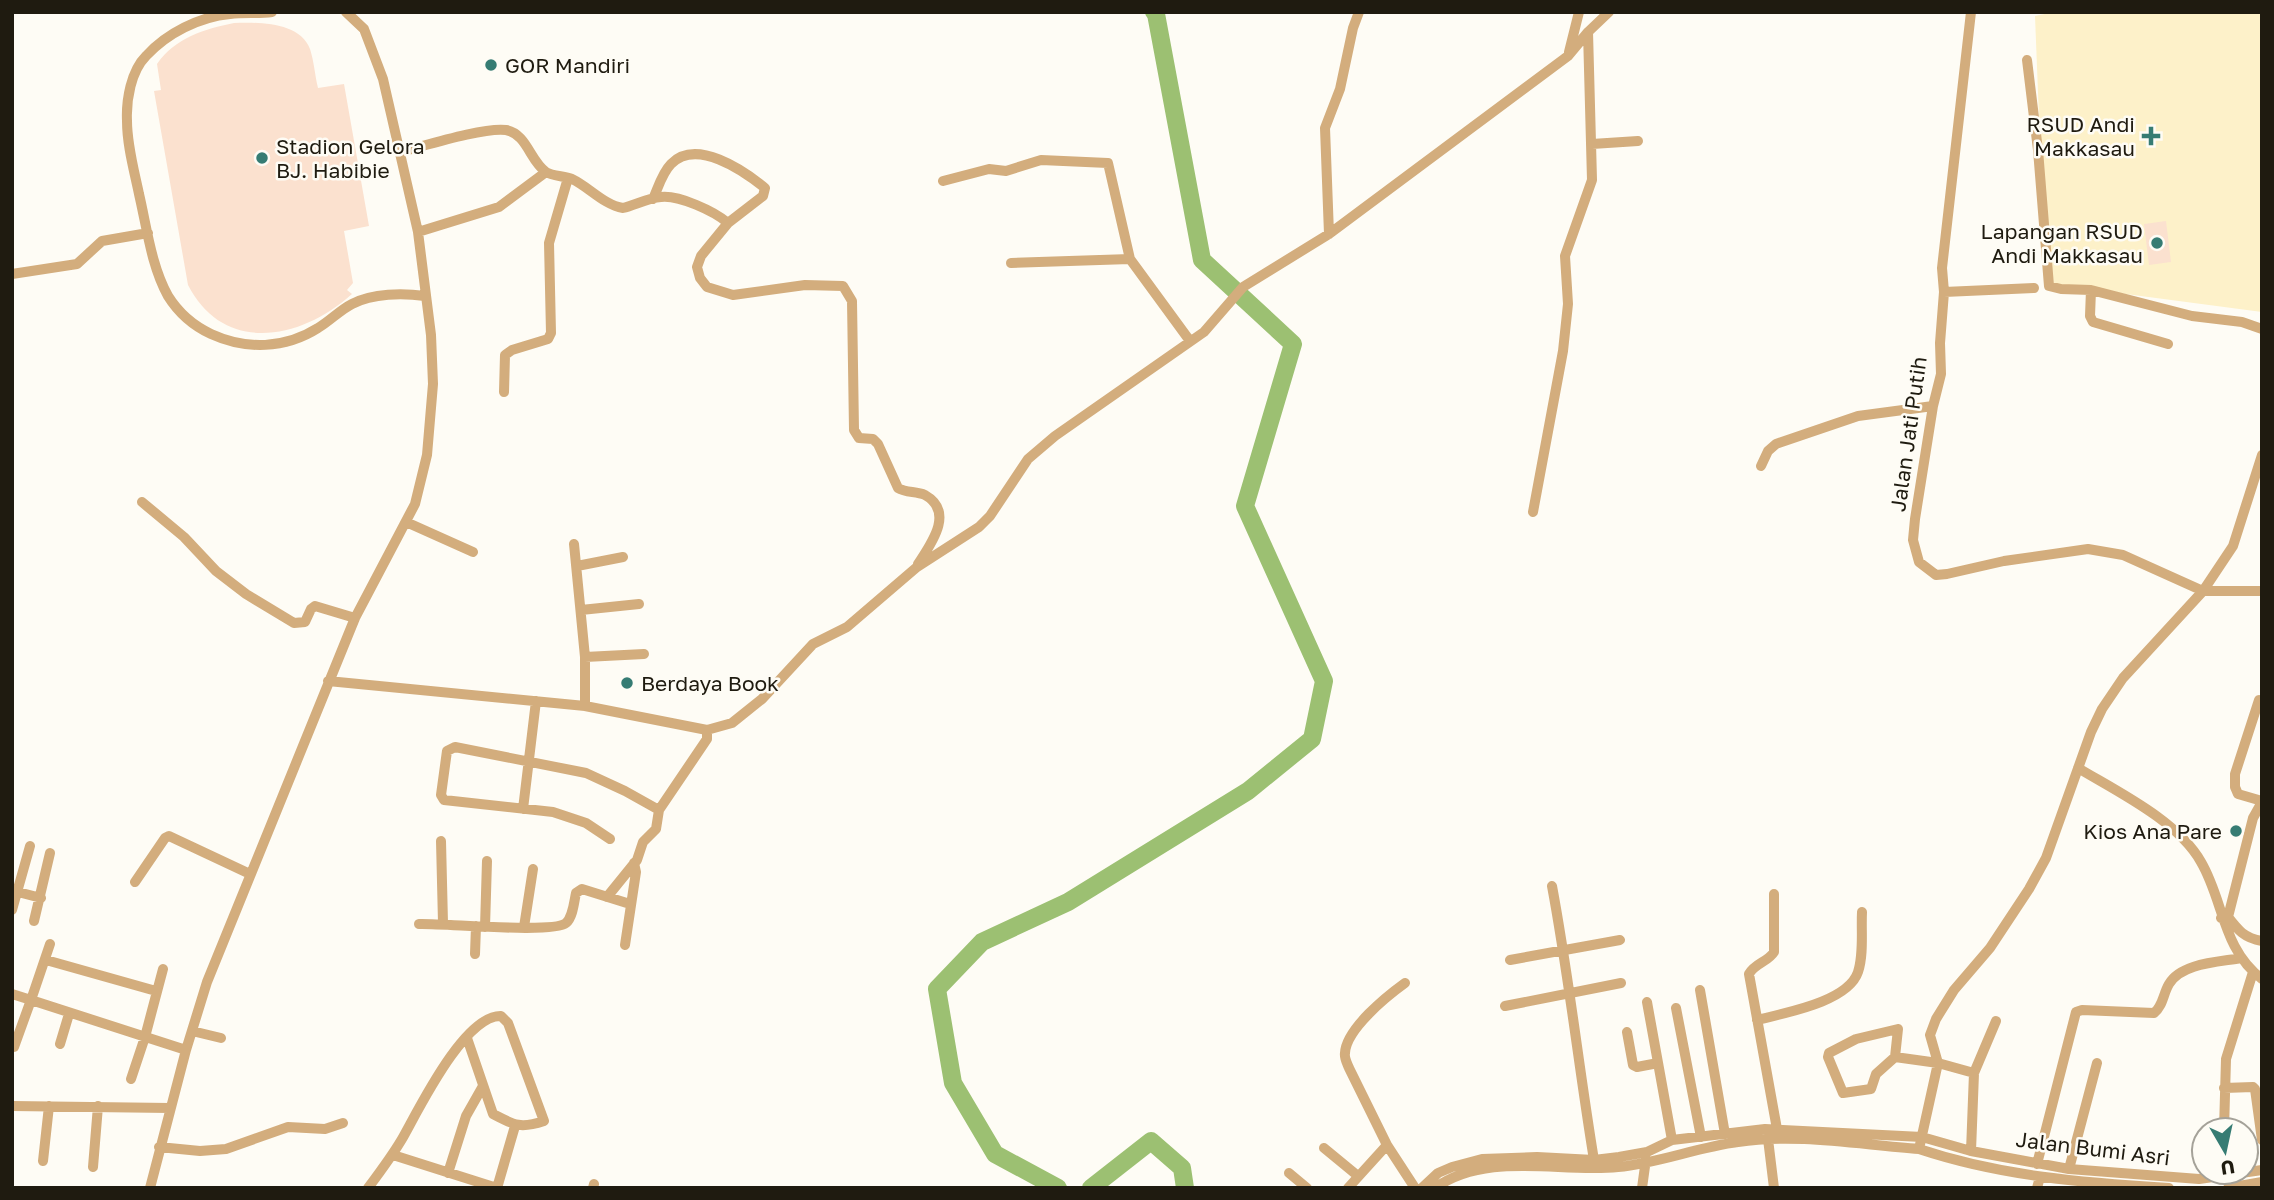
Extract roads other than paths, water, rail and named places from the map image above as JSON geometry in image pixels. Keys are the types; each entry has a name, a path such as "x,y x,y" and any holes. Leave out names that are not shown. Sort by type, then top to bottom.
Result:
{"street":[{"path":"272,12 232,13 190,24 165,39 144,57 135,74 128,97 128,141 160,279 169,298 182,313 211,334 259,346 295,340 318,328 351,304 364,299 386,295 425,296"},
{"path":"150,1188 159,1147 207,982 355,618 406,522 419,490 431,428 431,335 418,232 383,79 364,29 346,12"},
{"path":"1329,234 1325,128 1340,89 1359,12"},
{"path":"1568,56 1579,12"},
{"path":"328,681 585,706 707,730 721,728 744,716 813,645 847,627 916,567 979,527 1016,474 1038,450 1204,332 1243,287 1329,234 1568,56 1609,12"},
{"name":"Jalan Jati Putih","path":"1971,12 1942,268 1944,292 1940,343 1941,374 1933,406 1913,540 1919,562 1936,575 1947,575 2004,561 2088,549 2123,555 2203,591"},
{"path":"1533,512 1563,351 1568,304 1565,256 1590,189 1592,144 1588,32"},
{"path":"2027,60 2038,150 2049,286 2091,290 2192,316 2242,322 2262,329"},
{"path":"400,152 492,130 508,131 520,137 546,172 586,186 616,207 623,208 661,197 676,199 717,213 727,223"},
{"path":"1592,144 1638,141"},
{"path":"653,199 672,163 685,156 705,155 745,174 765,188 763,196 727,223 701,256 697,267 700,278 707,287 733,295 805,285 843,286 852,301 854,430 859,438 873,439 878,444 901,491 927,496 939,507 941,513 933,542 916,567"},
{"path":"943,181 989,169 1006,171 1041,160 1108,163 1130,260 1189,341"},
{"path":"418,232 499,207 546,172"},
{"path":"504,392 505,355 512,350 548,339 551,333 549,243 568,178"},
{"path":"12,274 76,264 102,242 148,233"},
{"path":"1010,263 1130,260"},
{"path":"1944,292 2034,288"},
{"path":"2091,290 2090,316 2093,322 2168,344"},
{"path":"1761,466 1776,444 1858,416 1933,406"},
{"path":"1919,1149 1938,1063 1930,1035 1936,1019 1954,990 1990,948 2035,879 2054,840 2078,768 2102,709 2123,678 2203,591 2234,546 2257,483 2262,455"},
{"path":"142,502 184,537 216,571 294,623 305,622 315,606 355,618"},
{"path":"406,522 473,552"},
{"path":"574,544 585,657 585,706"},
{"path":"577,566 623,557"},
{"path":"2203,591 2261,590"},
{"path":"581,610 639,604"},
{"path":"585,657 644,654"},
{"path":"2225,917 2253,818 2262,802 2238,794 2234,779 2259,700"},
{"path":"523,809 536,701"},
{"path":"607,897 634,863 643,842 656,829 659,810 707,739 707,730"},
{"path":"610,839 586,823 552,812 444,800 441,795 447,751 450,748 586,773 659,810"},
{"path":"2078,768 2176,831 2200,859 2241,958 2257,976 2229,1045 2224,1116"},
{"path":"135,882 169,836 250,874"},
{"path":"441,841 443,923"},
{"path":"12,910 30,846"},
{"path":"34,921 50,853"},
{"path":"475,954 487,861"},
{"path":"625,945 636,872 634,863"},
{"path":"524,927 533,869"},
{"path":"1552,886 1564,950 1594,1160"},
{"path":"419,924 558,928 569,920 578,890 582,889 630,904"},
{"path":"18,892 41,898"},
{"path":"1774,894 1774,953 1754,967 1749,974 1777,1129"},
{"path":"1757,1020 1820,1003 1847,987 1857,975 1862,912"},
{"path":"2225,917 2250,939 2262,941"},
{"path":"1510,960 1620,940"},
{"path":"14,1047 50,944"},
{"path":"2036,1164 2076,1012 2154,1013 2160,1007 2166,988 2174,978 2201,966 2241,958"},
{"path":"46,960 156,991"},
{"path":"131,1079 163,970"},
{"path":"1405,983 1373,1010 1357,1028 1345,1051 1349,1069 1387,1145 1415,1188"},
{"path":"1506,1006 1621,984"},
{"path":"1700,990 1725,1134"},
{"path":"12,994 186,1050"},
{"path":"1647,1002 1672,1140"},
{"path":"1676,1008 1701,1137"},
{"path":"60,1044 69,1014"},
{"path":"368,1188 393,1155 434,1079 467,1038 490,1017 500,1016 508,1023 544,1121 529,1126 515,1126 493,1114 467,1038"},
{"path":"1971,1151 1974,1073 1996,1021"},
{"path":"1895,1057 1898,1029 1841,1045 1829,1052 1828,1057 1843,1093 1871,1088 1876,1074 1895,1057 1938,1063 1974,1073"},
{"path":"192,1031 221,1038"},
{"path":"1627,1032 1633,1065 1637,1068 1658,1063"},
{"path":"2069,1169 2097,1063"},
{"path":"449,1173 466,1116 483,1086"},
{"path":"2224,1088 2255,1089 2262,1140"},
{"path":"12,1106 170,1108"},
{"path":"43,1161 49,1106"},
{"path":"93,1167 98,1106"},
{"path":"159,1147 200,1151 226,1149 288,1128 325,1129 343,1123"},
{"path":"393,1155 498,1188 515,1126"},
{"name":"Jalan Bumi Asri","path":"1646,1157 1672,1140 1777,1129 1922,1137 1971,1151 2036,1164 2189,1183"},
{"path":"1768,1139 1774,1188"},
{"name":"Jalan Bumi Asri","path":"1646,1157 1768,1139 1919,1149 2038,1182 2169,1188"},
{"path":"1348,1188 1387,1145"},
{"path":"1324,1148 1358,1175"},
{"path":"1422,1188 1438,1174 1452,1167 1494,1162 1646,1157"},
{"path":"1435,1188 1455,1176 1494,1162 1589,1169 1646,1157"},
{"path":"1642,1188 1646,1157"},
{"path":"1289,1173 1307,1188"}],"waterway":[{"path":"1058,1188 995,1154 953,1083 937,989 982,942 1068,902 1248,791 1312,739 1324,681 1245,506 1293,344 1202,260 1154,12"},
{"path":"1091,1188 1151,1141 1182,1168 1185,1188"}],"place":[{"name":"GOR Mandiri","path":"491,65"},
{"name":"RSUD Andi Makkasau","path":"2151,136"},
{"name":"Stadion Gelora BJ. Habibie","path":"262,158"},
{"name":"Lapangan RSUD Andi Makkasau","path":"2157,243"},
{"name":"Berdaya Book","path":"627,683"},
{"name":"Kios Ana Pare","path":"2236,831"}]}
